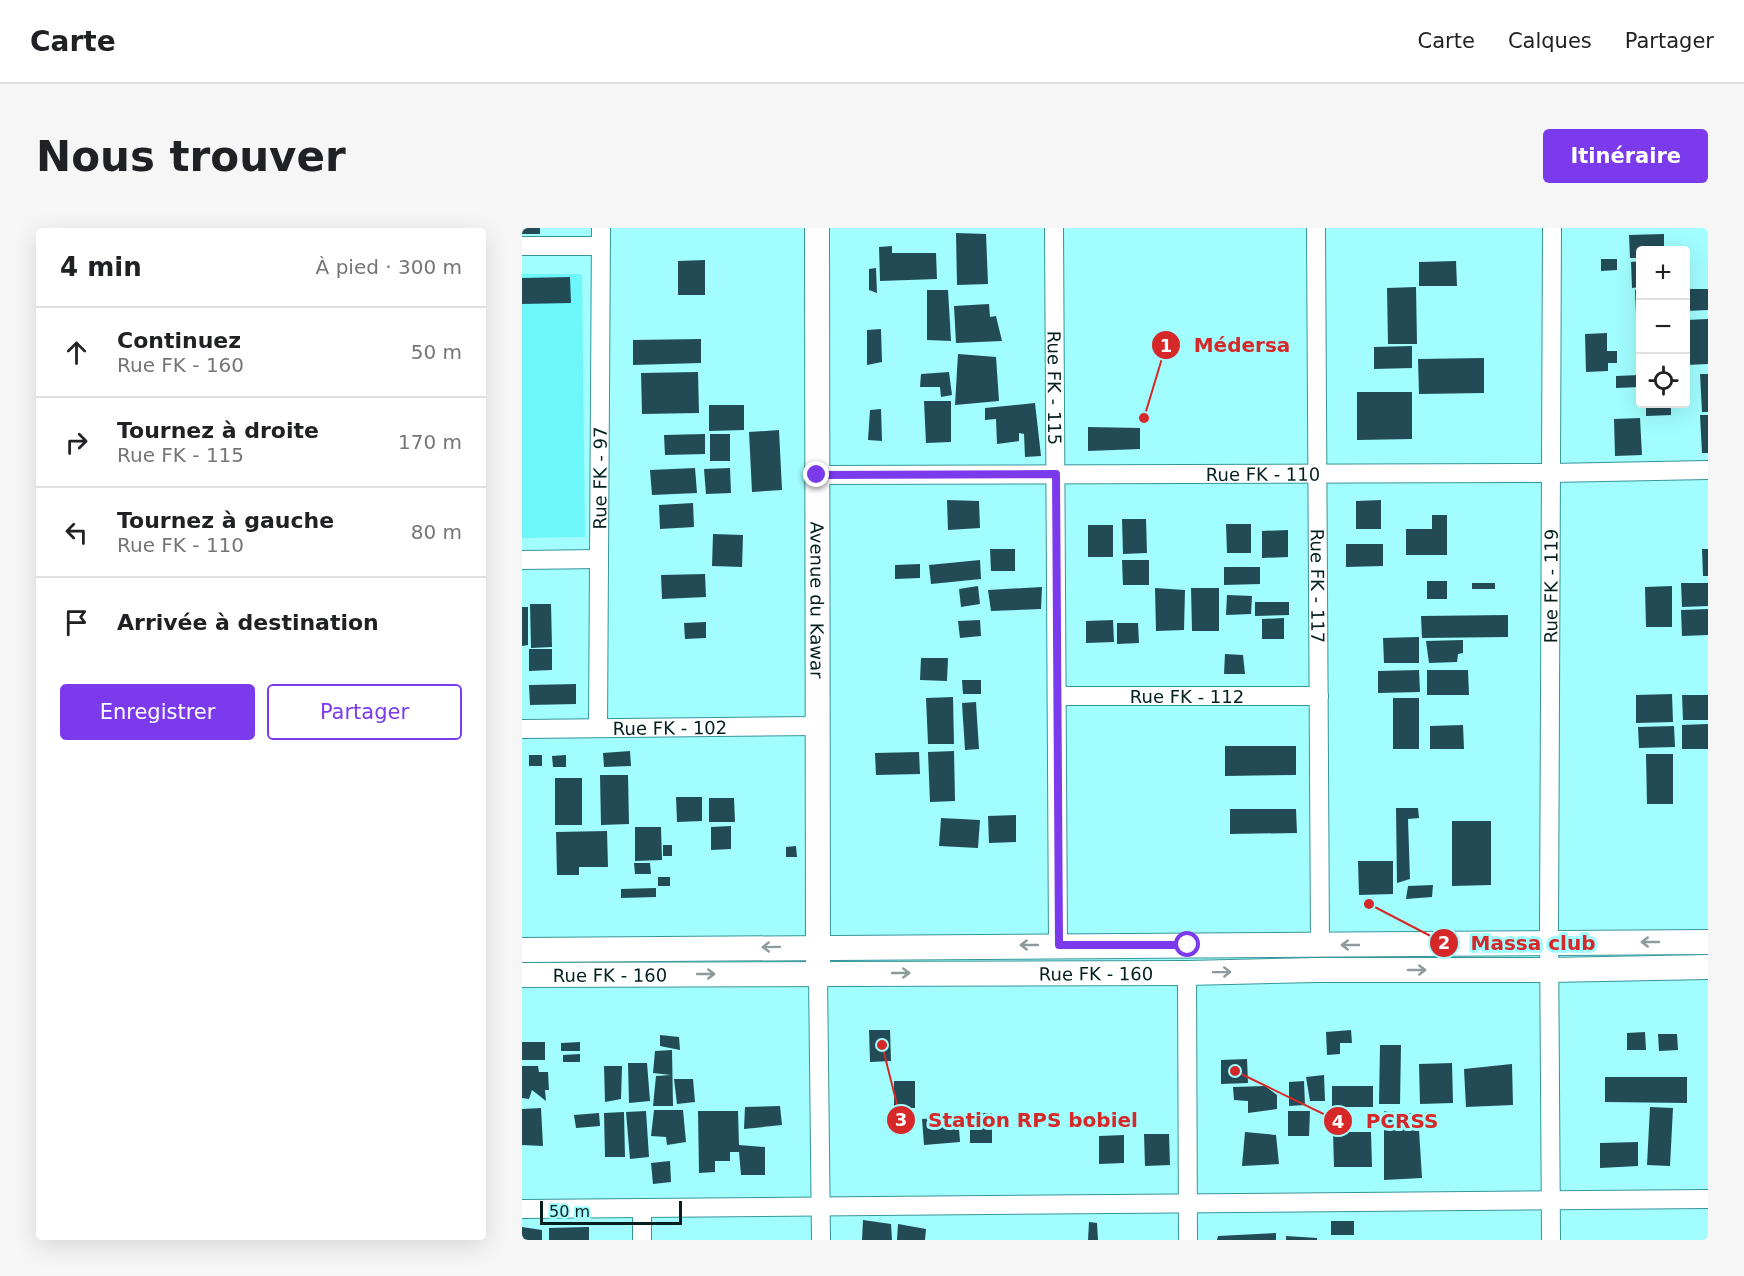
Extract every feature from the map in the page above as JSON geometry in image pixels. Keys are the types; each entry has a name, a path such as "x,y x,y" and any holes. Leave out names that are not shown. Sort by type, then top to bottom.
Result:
{"main road":[{"name":"Avenue du Kawar","path":"817,228 818,973"},
{"name":"Rue FK - 160","path":"522,950 1708,942"},
{"name":"Rue FK - 160","path":"522,975 1187,973 1708,967"}],"street":[{"name":"Rue FK - 115","path":"1054,228 1059,945"},
{"name":"Rue FK - 117","path":"1316,228 1320,945"},
{"name":"Rue FK - 119","path":"1551,1240 1549,944 1552,228"},
{"path":"522,246 601,237"},
{"name":"Rue FK - 97","path":"598,728 601,237"},
{"name":"Rue FK - 110","path":"817,475 1551,473 1708,470"},
{"path":"522,560 599,559"},
{"name":"Rue FK - 112","path":"1057,696 1319,696"},
{"name":"Rue FK - 102","path":"522,729 818,726"},
{"path":"818,973 821,1240"},
{"path":"1187,973 1188,1240"},
{"path":"522,1209 1708,1199"},
{"path":"642,1208 642,1240"}],"shaded area":[{"path":"522,274 582,274 585,537 522,538"}],"building":[{"path":"522,228 540,228 540,234 522,234"},
{"path":"956,233 986,234 988,284 957,285"},
{"path":"1664,234 1664,246 1636,246 1636,258 1630,258 1629,235"},
{"path":"892,246 892,253 936,253 937,279 880,281 879,247"},
{"path":"1601,259 1617,259 1617,270 1601,271"},
{"path":"705,260 705,295 678,295 678,261"},
{"path":"1456,261 1457,286 1419,286 1419,262"},
{"path":"1636,261 1636,288 1632,288 1631,262"},
{"path":"876,268 877,293 869,290 869,269"},
{"path":"570,277 571,303 522,304 522,278"},
{"path":"1416,287 1417,344 1388,344 1387,288"},
{"path":"1690,289 1708,289 1708,310 1690,311"},
{"path":"927,290 948,290 951,341 927,340"},
{"path":"989,304 990,317 996,316 1002,341 956,343 954,306"},
{"path":"1708,319 1708,364 1690,365 1690,320"},
{"path":"881,329 882,362 867,365 867,330"},
{"path":"1607,333 1607,351 1617,351 1617,363 1608,363 1608,371 1586,372 1585,334"},
{"path":"701,339 701,363 633,365 633,340"},
{"path":"1412,346 1412,368 1374,369 1374,347"},
{"path":"958,354 996,357 999,401 955,405"},
{"path":"1484,358 1484,393 1419,394 1418,359"},
{"path":"698,372 699,413 642,414 641,373"},
{"path":"949,372 952,395 941,397 940,387 920,387 921,374"},
{"path":"1700,374 1708,374 1708,412 1702,412"},
{"path":"1636,375 1636,387 1616,388 1616,376"},
{"path":"1357,392 1412,392 1412,439 1357,440"},
{"path":"924,401 951,401 951,442 926,443"},
{"path":"1035,403 1041,456 1025,457 1024,434 1019,433 1019,441 997,444 996,419 985,420 985,408"},
{"path":"709,405 744,405 744,430 709,431"},
{"path":"1646,408 1671,408 1671,415 1646,416"},
{"path":"881,409 882,441 868,440 870,410"},
{"path":"1700,415 1708,415 1708,453 1702,453"},
{"path":"1640,418 1642,455 1615,456 1614,419"},
{"path":"1088,427 1140,428 1140,449 1088,451"},
{"path":"779,430 782,490 752,492 749,432"},
{"path":"705,434 705,454 665,455 664,435"},
{"path":"710,434 730,434 730,461 710,461"},
{"path":"695,468 697,493 652,495 650,470"},
{"path":"730,468 731,493 706,494 704,469"},
{"path":"947,500 979,501 980,528 948,530"},
{"path":"1381,500 1381,529 1356,529 1356,501"},
{"path":"693,503 694,527 660,529 659,505"},
{"path":"1432,515 1447,515 1447,555 1406,555 1406,529 1432,529"},
{"path":"1122,519 1146,519 1147,553 1123,554"},
{"path":"1226,524 1251,524 1251,553 1227,553"},
{"path":"1088,525 1113,525 1113,557 1088,557"},
{"path":"1288,530 1288,557 1262,558 1262,531"},
{"path":"713,534 743,535 742,567 712,566"},
{"path":"1346,544 1383,544 1383,566 1346,567"},
{"path":"990,549 1015,549 1015,571 991,571"},
{"path":"1702,549 1708,549 1708,576 1703,576"},
{"path":"980,560 981,579 931,584 929,565"},
{"path":"1122,560 1149,560 1149,585 1123,585"},
{"path":"920,564 920,578 895,579 895,565"},
{"path":"1224,567 1260,567 1260,584 1224,585"},
{"path":"705,574 706,597 662,599 661,575"},
{"path":"1427,581 1447,581 1447,599 1427,599"},
{"path":"1472,583 1495,583 1495,589 1472,589"},
{"path":"1681,583 1708,583 1708,606 1682,607"},
{"path":"978,586 980,604 961,607 959,589"},
{"path":"1672,586 1672,627 1646,627 1645,587"},
{"path":"1042,587 1041,609 991,611 988,590"},
{"path":"1155,588 1185,590 1184,630 1156,631"},
{"path":"1191,588 1219,588 1219,631 1192,631"},
{"path":"1227,595 1252,596 1251,614 1226,615"},
{"path":"1255,602 1289,602 1289,615 1255,616"},
{"path":"530,604 551,604 552,647 531,648"},
{"path":"522,607 528,607 528,645 522,646"},
{"path":"1708,609 1708,635 1682,636 1681,610"},
{"path":"1508,615 1508,637 1422,638 1421,616"},
{"path":"1284,618 1284,639 1262,639 1262,619"},
{"path":"980,620 981,636 960,638 958,621"},
{"path":"1113,620 1114,642 1086,643 1086,621"},
{"path":"706,622 706,638 685,639 684,623"},
{"path":"1117,623 1138,623 1139,643 1117,644"},
{"path":"1419,637 1419,663 1384,663 1383,638"},
{"path":"1463,640 1463,653 1458,654 1457,662 1429,663 1426,641"},
{"path":"529,649 552,649 552,670 529,671"},
{"path":"1225,654 1243,655 1245,674 1224,674"},
{"path":"921,658 948,658 947,681 920,680"},
{"path":"1419,670 1420,692 1378,693 1378,671"},
{"path":"1427,670 1468,670 1469,695 1427,695"},
{"path":"962,680 981,680 981,694 963,694"},
{"path":"576,684 576,704 530,705 529,685"},
{"path":"1672,694 1673,722 1636,723 1636,695"},
{"path":"1682,695 1708,695 1708,720 1683,720"},
{"path":"953,697 954,744 928,744 926,698"},
{"path":"1393,698 1419,698 1419,749 1393,749"},
{"path":"976,702 979,749 965,750 962,703"},
{"path":"1708,724 1708,749 1682,749 1682,725"},
{"path":"1463,725 1464,749 1430,749 1430,726"},
{"path":"1674,726 1675,747 1639,748 1638,727"},
{"path":"1225,746 1296,746 1296,775 1225,776"},
{"path":"630,751 631,766 604,767 603,753"},
{"path":"954,751 955,801 930,802 928,752"},
{"path":"919,752 920,774 876,775 875,753"},
{"path":"1646,754 1673,754 1673,804 1647,804"},
{"path":"529,755 542,755 542,766 529,766"},
{"path":"566,755 566,767 553,767 552,756"},
{"path":"600,775 628,775 629,824 601,825"},
{"path":"555,778 582,778 582,825 555,825"},
{"path":"676,797 702,797 702,821 677,822"},
{"path":"709,798 734,798 735,822 709,822"},
{"path":"1396,808 1418,808 1419,818 1408,819 1410,879 1397,883"},
{"path":"1230,809 1296,809 1297,833 1230,834"},
{"path":"1016,815 1016,842 989,843 988,816"},
{"path":"941,818 980,820 978,848 939,846"},
{"path":"1452,821 1491,821 1491,885 1452,886"},
{"path":"731,826 731,849 711,850 711,827"},
{"path":"635,827 661,827 662,860 635,861"},
{"path":"607,831 608,867 579,867 579,875 557,875 556,832"},
{"path":"663,845 672,845 672,856 663,856"},
{"path":"796,846 797,857 786,857 786,847"},
{"path":"1358,861 1393,861 1393,894 1359,895"},
{"path":"634,863 650,863 651,874 635,874"},
{"path":"658,877 670,877 670,886 658,886"},
{"path":"1433,885 1432,897 1406,899 1408,886"},
{"path":"656,888 656,897 621,898 621,889"},
{"path":"869,1030 890,1030 891,1061 870,1062"},
{"path":"1351,1030 1352,1043 1340,1043 1340,1054 1327,1055 1326,1032"},
{"path":"1645,1032 1646,1050 1627,1050 1627,1033"},
{"path":"1658,1034 1677,1034 1678,1050 1659,1051"},
{"path":"660,1035 679,1037 680,1050 660,1046"},
{"path":"522,1042 545,1042 545,1060 522,1060"},
{"path":"580,1042 580,1051 561,1051 561,1043"},
{"path":"1380,1045 1401,1045 1400,1104 1379,1104"},
{"path":"672,1050 673,1106 653,1106 656,1076 671,1075 653,1073 655,1051"},
{"path":"580,1054 580,1062 563,1062 563,1055"},
{"path":"1247,1059 1248,1083 1221,1084 1221,1060"},
{"path":"628,1063 647,1063 650,1101 629,1103"},
{"path":"1452,1063 1453,1103 1420,1104 1419,1064"},
{"path":"1512,1064 1513,1105 1466,1107 1464,1069"},
{"path":"522,1066 538,1066 539,1072 548,1072 549,1090 545,1090 546,1101 532,1090 529,1099 522,1098"},
{"path":"604,1066 622,1066 621,1099 605,1102"},
{"path":"1324,1075 1325,1101 1310,1101 1306,1077"},
{"path":"1605,1077 1687,1077 1687,1103 1605,1102"},
{"path":"674,1079 693,1079 695,1102 677,1104"},
{"path":"894,1081 915,1081 915,1108 894,1108"},
{"path":"1304,1081 1305,1105 1289,1106 1289,1082"},
{"path":"1265,1086 1277,1095 1277,1109 1248,1113 1248,1101 1234,1100 1233,1087"},
{"path":"1332,1086 1373,1086 1373,1107 1332,1107"},
{"path":"780,1106 782,1125 744,1129 745,1107"},
{"path":"1650,1107 1673,1108 1670,1166 1647,1165"},
{"path":"541,1108 543,1146 522,1145 522,1109"},
{"path":"654,1110 683,1110 686,1142 667,1145 666,1137 651,1136"},
{"path":"646,1111 649,1157 630,1159 626,1112"},
{"path":"698,1111 738,1111 739,1145 765,1147 765,1175 741,1175 739,1152 730,1152 730,1161 715,1161 715,1172 699,1173"},
{"path":"1288,1111 1310,1111 1309,1136 1288,1136"},
{"path":"1384,1111 1418,1114 1422,1178 1384,1180"},
{"path":"624,1112 625,1157 605,1157 604,1113"},
{"path":"599,1113 600,1126 576,1128 574,1115"},
{"path":"970,1113 992,1113 992,1143 970,1143"},
{"path":"958,1116 960,1142 924,1145 922,1119"},
{"path":"1245,1132 1276,1135 1279,1164 1242,1166"},
{"path":"1333,1132 1371,1132 1372,1167 1334,1167"},
{"path":"1144,1134 1169,1134 1170,1165 1145,1166"},
{"path":"1124,1135 1124,1163 1099,1164 1099,1136"},
{"path":"1638,1142 1638,1166 1600,1168 1600,1143"},
{"path":"670,1161 671,1182 653,1184 651,1163"},
{"path":"863,1220 891,1224 892,1240 862,1240"},
{"path":"1331,1221 1354,1221 1354,1235 1331,1235"},
{"path":"1089,1222 1097,1223 1098,1240 1088,1240"},
{"path":"898,1224 926,1229 925,1240 897,1240"},
{"path":"522,1227 542,1230 542,1240 522,1240"},
{"path":"589,1227 589,1240 549,1240 549,1228"},
{"path":"1276,1233 1276,1240 1217,1240 1218,1236"},
{"path":"1286,1236 1317,1238 1317,1240 1286,1240"}],"place":[{"name":"Médersa","path":"1144,418"},
{"name":"Massa club","path":"1369,904"},
{"name":"Station RPS bobiel","path":"882,1045"},
{"name":"PCRSS","path":"1235,1071"}],"route":[{"path":"817,475 1056,474 1059,945 1188,945"}]}
